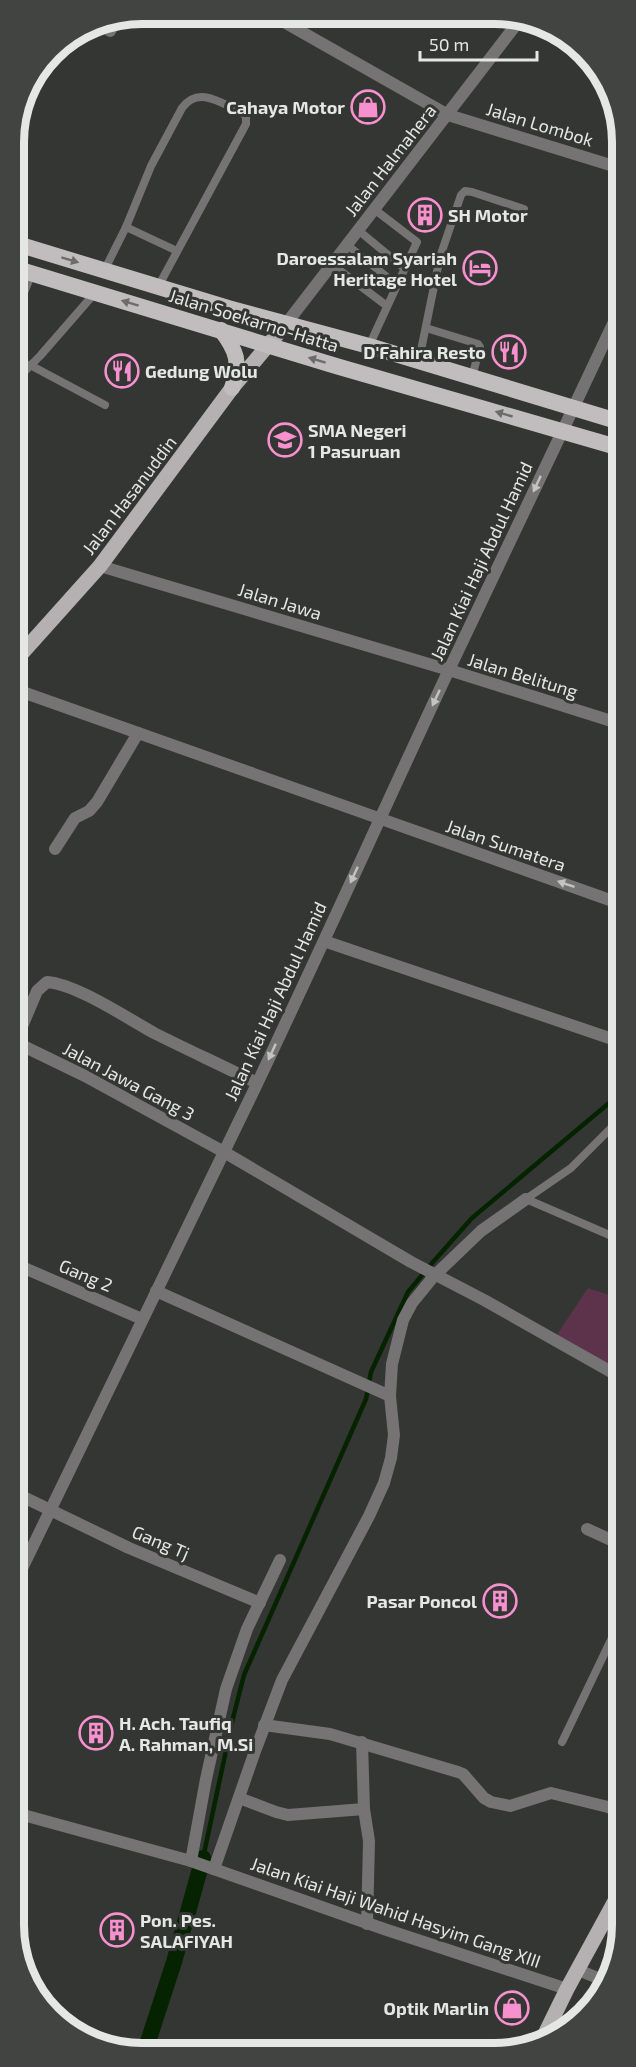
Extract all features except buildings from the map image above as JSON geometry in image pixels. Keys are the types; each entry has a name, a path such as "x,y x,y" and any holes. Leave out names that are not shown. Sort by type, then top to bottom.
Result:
{"highway":[{"name":"Jalan Soekarno-Hatta","path":"24,246 158,287 369,346 612,420"},
{"name":"Jalan Soekarno-Hatta","path":"24,272 612,445"},
{"path":"220,330 231,344 237,359 238,372 232,388"}],"main road":[{"name":"Jalan Hasanuddin","path":"24,651 100,566 232,388 286,324"},
{"path":"547,2030 612,1907"}],"street":[{"name":"Jalan Lombok","path":"288,24 448,115 612,166"},
{"name":"Jalan Halmahera","path":"286,324 330,263 448,115 515,26"},
{"name":"Jalan Kiai Haji Abdul Hamid","path":"24,1564 257,1083 612,326"},
{"name":"Jalan Jawa","path":"100,566 449,670"},
{"name":"Jalan Belitung","path":"449,670 612,721"},
{"name":"Jalan Sumatera","path":"24,693 612,901"},
{"path":"55,849 75,818 89,811 97,802 138,733"},
{"path":"324,941 612,1039"},
{"path":"24,1022 38,991 47,982 57,983 76,990 157,1034 257,1083"},
{"name":"Jalan Jawa Gang 3","path":"24,1046 85,1076 224,1152 432,1274 484,1300 612,1372"},
{"path":"214,1868 282,1680 369,1516 384,1483 394,1435 390,1396 392,1364 403,1320 432,1274 481,1231 526,1198"},
{"name":"Gang 2","path":"24,1268 142,1319"},
{"path":"156,1290 377,1388 390,1396"},
{"name":"Gang Tj","path":"24,1497 129,1548 260,1603"},
{"path":"587,1529 612,1540"},
{"path":"191,1861 226,1689 243,1640 280,1560"},
{"path":"264,1725 330,1734 458,1772 463,1774 484,1798 491,1802 510,1806 551,1792 612,1809"},
{"path":"362,1742 364,1809 369,1841 367,1923"},
{"path":"239,1798 288,1815 364,1809"},
{"name":"Jalan Kiai Haji Wahid Hasyim Gang XIII","path":"24,1815 214,1868 367,1923 567,1989"},
{"path":"578,1970 599,1978"}],"lane":[{"path":"104,271 126,227 151,166 187,101 198,96 207,98 243,113 246,117 246,124 158,287"},
{"path":"419,362 444,241 461,195 465,191 472,192 524,209"},
{"path":"369,346 416,244 372,211"},
{"path":"126,227 177,251"},
{"path":"358,230 405,269"},
{"path":"346,244 397,285"},
{"path":"330,263 387,306"},
{"path":"24,371 94,292"},
{"path":"426,328 478,344 480,347 472,377"},
{"path":"30,365 105,405"},
{"path":"526,1198 571,1168 612,1127"},
{"path":"526,1198 612,1236"},
{"path":"562,1742 612,1638"}],"shaded area":[{"path":"588,1288 612,1296 612,1372 554,1339"}],"waterway":[{"path":"203,1858 244,1675 366,1399 371,1372 408,1292 472,1218 612,1101"},
{"path":"148,2043 174,1962 203,1858"}],"place":[{"name":"Cahaya Motor","path":"368,107"},
{"name":"SH Motor","path":"425,215"},
{"name":"Daroessalam Syariah Heritage Hotel","path":"480,268"},
{"name":"D'Fahira Resto","path":"509,352"},
{"name":"Gedung Wolu","path":"122,371"},
{"name":"SMA Negeri 1 Pasuruan","path":"285,440"},
{"name":"Pasar Poncol","path":"500,1601"},
{"name":"H. Ach. Taufiq A. Rahman, M.Si","path":"96,1733"},
{"name":"Pon. Pes. SALAFIYAH","path":"117,1930"},
{"name":"Optik Marlin","path":"512,2008"}]}
